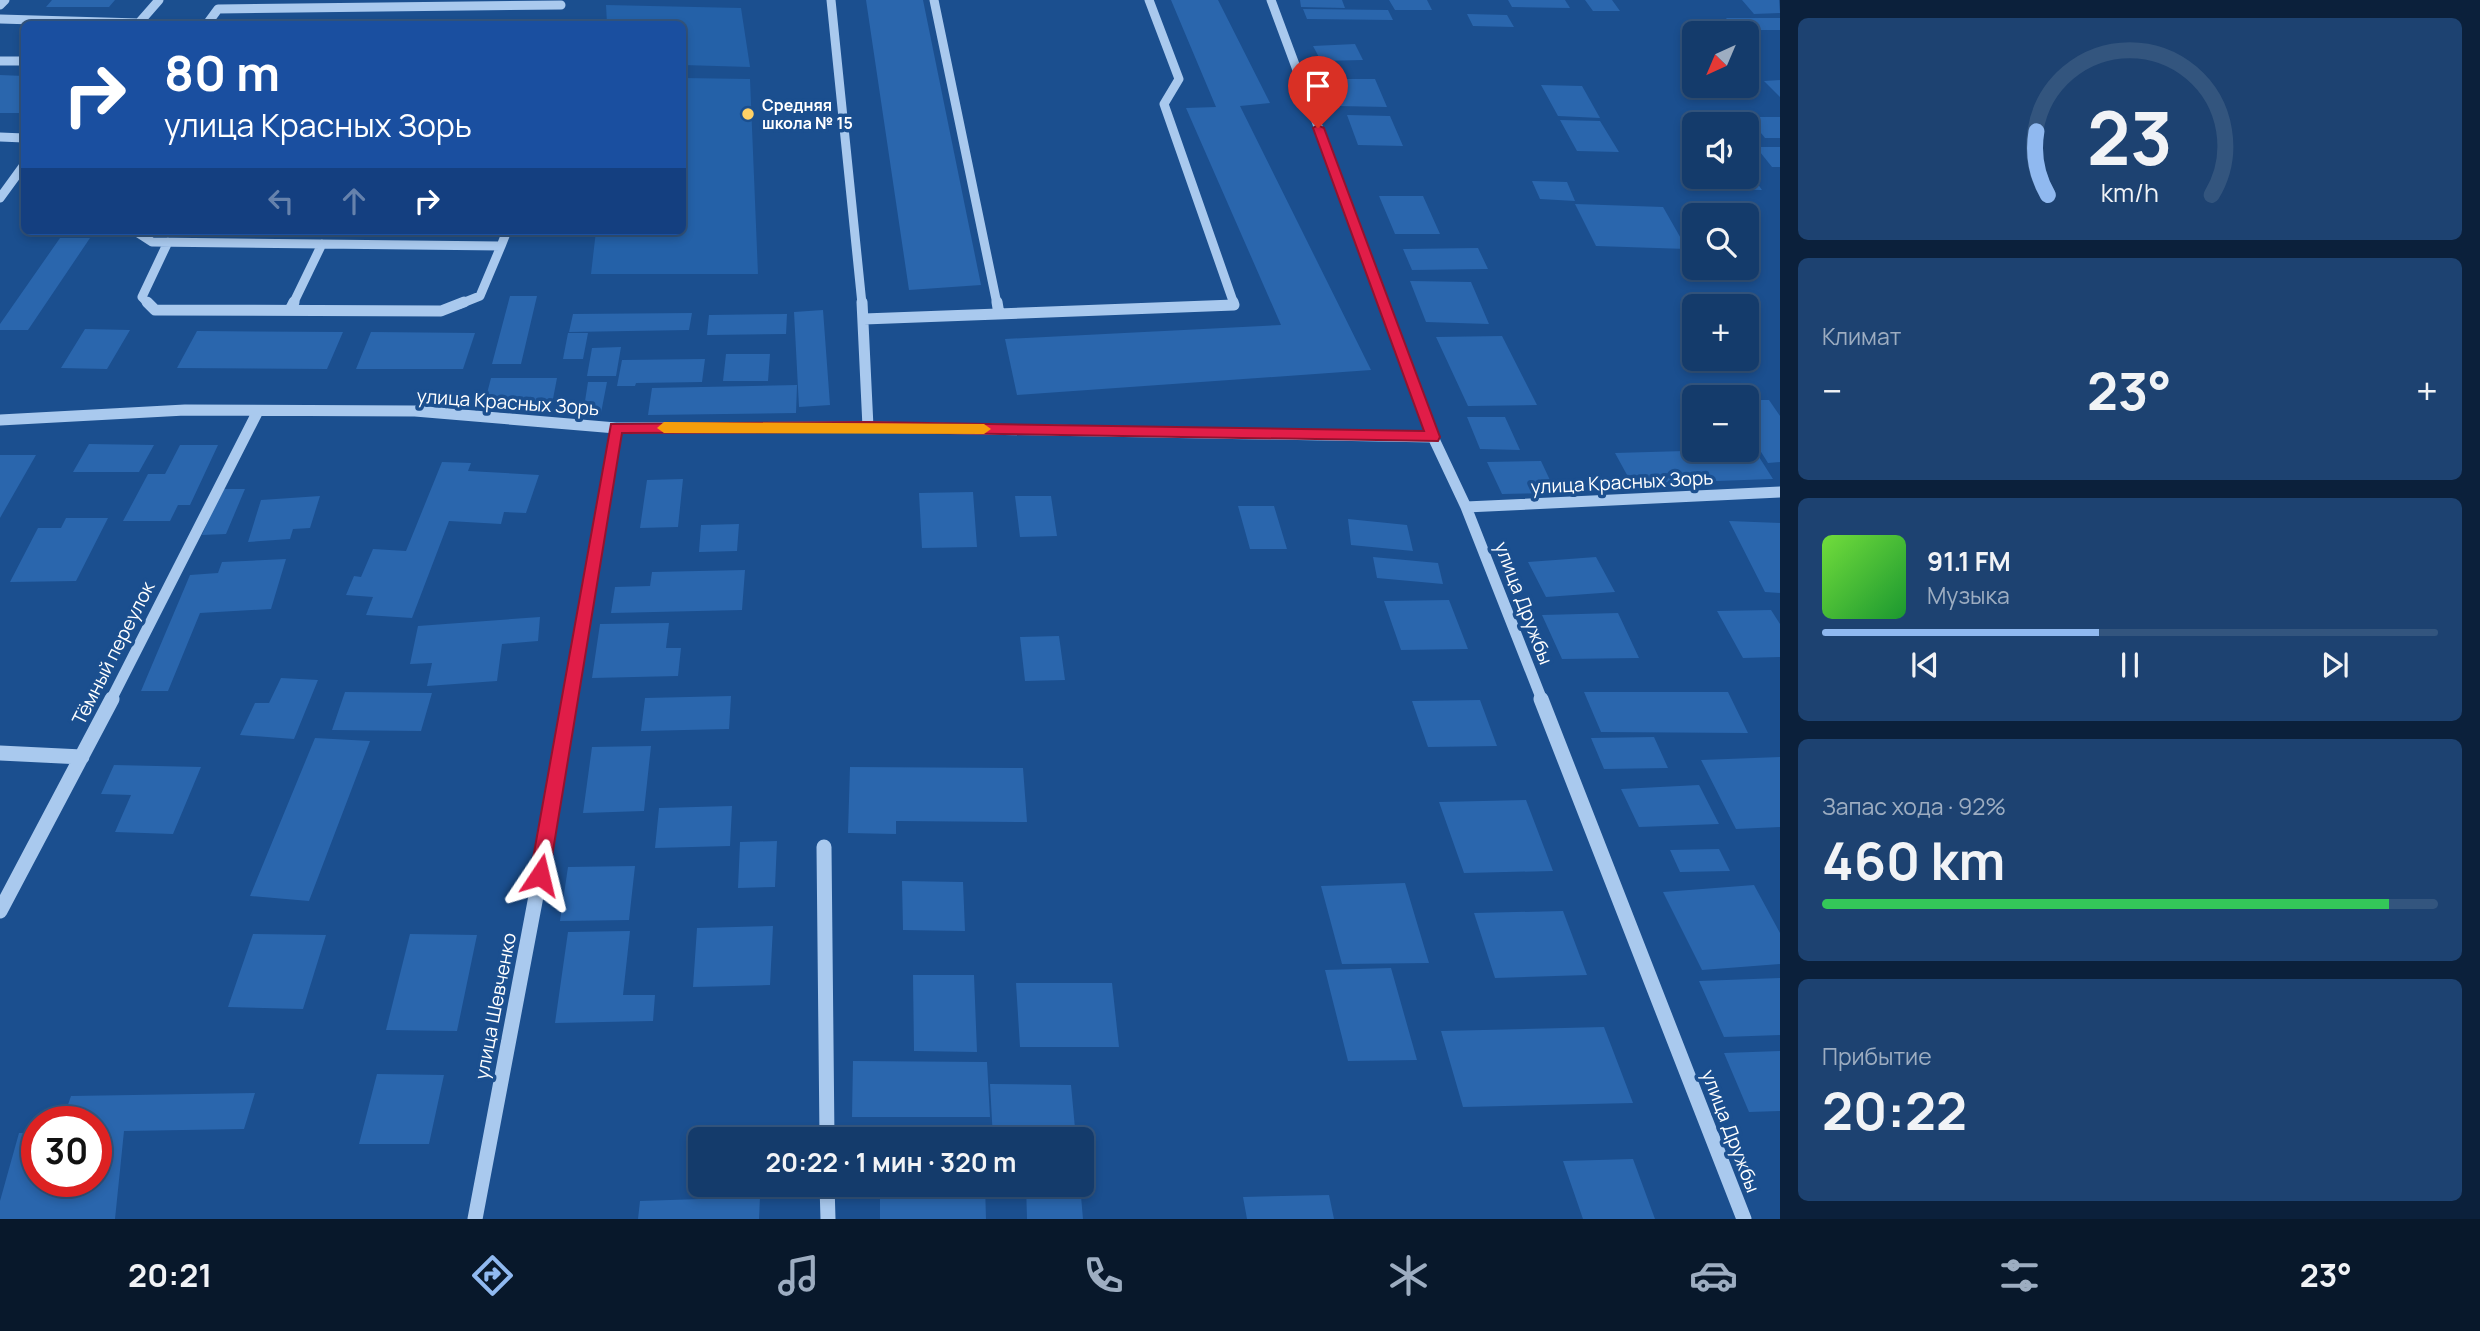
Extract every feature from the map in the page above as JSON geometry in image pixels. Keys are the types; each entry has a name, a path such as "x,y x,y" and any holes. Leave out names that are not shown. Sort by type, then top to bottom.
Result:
{"street":[{"path":"0,5 5,0"},
{"path":"142,21 159,0"},
{"path":"831,0 864,319 868,427"},
{"path":"934,0 999,314"},
{"path":"864,319 1234,305 1164,104 1179,79 1149,0"},
{"name":"улица Дружбы","path":"1271,0 1433,437 1466,508 1744,1219"},
{"path":"209,21 218,9 561,5"},
{"path":"0,19 56,21"},
{"path":"0,61 21,61"},
{"path":"0,137 21,138"},
{"path":"0,198 21,171"},
{"path":"141,235 152,242 501,246"},
{"path":"169,242 142,297 155,310 441,311 480,296 505,235"},
{"path":"290,310 322,244"},
{"name":"улица Красных Зорь","path":"0,420 185,410 415,411 616,428 868,427 1433,437"},
{"name":"Тёмный переулок","path":"0,911 82,757 258,411"},
{"name":"улица Шевченко","path":"475,1219 540,875 616,428"},
{"name":"улица Красных Зорь","path":"1466,508 1780,492"},
{"path":"0,753 82,757"},
{"path":"824,847 827,1127"},
{"path":"827,1197 828,1219"}],"shaded area":[{"path":"606,5 741,8 750,67 686,65 686,21 607,21"},
{"path":"686,78 750,79 758,274 591,274 596,235 686,235"}],"building":[{"path":"52,0 115,0 109,7 46,7"},
{"path":"866,0 923,0 981,285 909,290"},
{"path":"1171,0 1218,0 1270,103 1240,106 1371,370 1017,395 1005,339 1281,325 1186,108 1216,107"},
{"path":"1300,0 1342,0 1345,8 1301,7"},
{"path":"1389,0 1427,0 1432,10 1395,10"},
{"path":"1508,0 1565,0 1570,8 1512,7"},
{"path":"1585,0 1612,0 1620,11 1593,11"},
{"path":"1742,0 1779,0 1780,13 1754,14"},
{"path":"1303,9 1388,10 1393,20 1307,19"},
{"path":"1467,14 1507,15 1514,27 1473,26"},
{"path":"1726,18 1780,18 1780,30 1759,30 1759,21 1728,21"},
{"path":"1355,44 1363,60 1321,61 1313,46"},
{"path":"0,75 21,76 21,113 0,113"},
{"path":"1328,79 1375,79 1387,107 1339,106"},
{"path":"1780,80 1780,97 1764,81"},
{"path":"1541,85 1582,86 1600,118 1558,116"},
{"path":"1347,115 1390,116 1403,146 1358,145"},
{"path":"1759,117 1780,117 1780,138 1765,138 1759,131"},
{"path":"1560,120 1600,121 1619,152 1577,151"},
{"path":"1759,147 1780,147 1780,167 1772,167"},
{"path":"1532,181 1567,182 1575,201 1540,199"},
{"path":"1759,186 1762,190 1705,189 1759,189"},
{"path":"1379,196 1423,196 1440,234 1395,234"},
{"path":"1575,204 1663,207 1682,240 1682,249 1596,246"},
{"path":"60,238 90,238 28,330 0,330 0,324"},
{"path":"1478,248 1488,269 1412,270 1403,249"},
{"path":"1410,281 1471,282 1489,324 1426,322"},
{"path":"510,296 537,296 521,364 492,364"},
{"path":"823,310 830,405 799,407 794,312"},
{"path":"692,313 689,330 569,332 573,314"},
{"path":"787,314 786,334 707,335 709,315"},
{"path":"85,329 130,330 107,369 61,368"},
{"path":"197,331 343,332 327,369 177,368"},
{"path":"371,332 475,333 463,369 356,369"},
{"path":"568,333 588,333 583,359 563,359"},
{"path":"1502,336 1537,405 1468,406 1436,337"},
{"path":"621,347 616,376 587,376 592,348"},
{"path":"726,354 770,354 768,381 723,381"},
{"path":"705,359 702,382 636,383 635,386 617,386 622,360"},
{"path":"491,378 557,378 552,404 484,405"},
{"path":"588,382 607,382 601,413 583,414"},
{"path":"797,385 796,413 648,415 652,388"},
{"path":"1759,400 1769,400 1780,416 1780,462 1768,463 1759,449"},
{"path":"1467,417 1505,417 1520,450 1480,449"},
{"path":"89,444 154,445 139,472 73,472"},
{"path":"180,445 218,445 190,505 178,505 170,521 123,521 148,474 165,474"},
{"path":"1682,451 1682,462 1759,462 1759,457 1773,479 1632,484 1615,453"},
{"path":"0,455 36,455 0,518"},
{"path":"1541,461 1556,493 1502,494 1487,462"},
{"path":"442,462 471,463 468,471 539,475 526,513 504,512 501,524 449,521 412,618 366,615 373,597 346,595 354,576 361,577 373,549 406,551"},
{"path":"683,479 678,527 640,528 647,480"},
{"path":"222,489 245,489 226,534 202,535"},
{"path":"973,492 977,547 922,548 919,493"},
{"path":"320,496 310,528 293,529 290,539 248,542 261,500"},
{"path":"1015,496 1051,496 1057,536 1020,537"},
{"path":"1238,506 1274,506 1287,549 1250,549"},
{"path":"66,518 108,518 76,581 10,582 38,528 61,528"},
{"path":"1348,519 1407,525 1413,551 1351,545"},
{"path":"1729,521 1780,523 1780,593 1765,592"},
{"path":"739,524 737,551 699,552 701,525"},
{"path":"1373,557 1438,563 1443,584 1377,578"},
{"path":"1596,557 1615,592 1546,597 1528,562"},
{"path":"286,559 271,609 200,613 168,691 141,691 190,575 218,573 222,562"},
{"path":"745,570 742,610 611,613 615,587 650,586 652,572"},
{"path":"1449,600 1468,649 1401,650 1384,601"},
{"path":"1771,610 1780,624 1780,657 1743,658 1717,611"},
{"path":"1618,613 1639,658 1562,659 1542,615"},
{"path":"540,617 538,641 502,644 497,681 427,686 432,663 410,664 418,626"},
{"path":"669,623 666,648 681,648 678,676 592,678 600,624"},
{"path":"1059,636 1065,680 1025,681 1020,637"},
{"path":"281,678 318,680 294,739 240,735 255,703 269,703"},
{"path":"345,692 432,693 421,731 332,730"},
{"path":"1584,692 1728,692 1748,733 1601,732"},
{"path":"731,696 729,729 641,731 645,698"},
{"path":"1480,700 1497,746 1428,747 1412,701"},
{"path":"1654,737 1668,768 1604,769 1591,738"},
{"path":"315,738 370,741 309,901 250,896"},
{"path":"651,746 644,811 583,813 592,747"},
{"path":"1780,757 1780,827 1736,829 1701,760"},
{"path":"114,765 201,767 173,834 115,832 131,795 101,794"},
{"path":"850,767 1023,768 1027,822 896,821 896,834 848,833"},
{"path":"1699,785 1719,824 1639,827 1621,789"},
{"path":"1526,800 1553,871 1464,873 1439,802"},
{"path":"732,806 730,846 655,848 659,808"},
{"path":"777,841 775,887 738,888 740,842"},
{"path":"1719,849 1730,871 1680,872 1670,850"},
{"path":"635,866 629,920 560,921 568,867"},
{"path":"902,881 963,882 965,931 903,930"},
{"path":"1405,883 1429,963 1342,964 1321,886"},
{"path":"1754,885 1780,933 1780,964 1702,970 1663,892"},
{"path":"1563,911 1587,975 1495,978 1474,913"},
{"path":"773,926 770,985 693,987 697,928"},
{"path":"630,931 623,995 655,995 653,1021 555,1023 568,932"},
{"path":"253,934 326,935 303,1009 228,1007"},
{"path":"410,934 477,935 457,1031 386,1030"},
{"path":"1391,968 1417,1060 1348,1061 1325,970"},
{"path":"913,975 974,975 977,1052 914,1051"},
{"path":"1780,978 1780,1035 1724,1037 1699,981"},
{"path":"1016,983 1112,983 1119,1047 1020,1047"},
{"path":"1604,1027 1633,1103 1463,1107 1441,1031"},
{"path":"1780,1051 1780,1111 1749,1112 1724,1053"},
{"path":"853,1061 987,1062 990,1117 852,1117"},
{"path":"377,1074 444,1075 429,1144 359,1144"},
{"path":"990,1084 1071,1085 1075,1127 992,1127"},
{"path":"255,1093 244,1129 124,1131 115,1219 0,1219 0,1201 19,1133 21,1197 112,1197 112,1106 68,1106 71,1096"},
{"path":"1633,1159 1655,1219 1583,1219 1563,1161"},
{"path":"1329,1195 1334,1219 1247,1219 1243,1197"},
{"path":"760,1197 759,1219 638,1219 640,1201"},
{"path":"880,1197 985,1197 986,1219 880,1219"},
{"path":"1026,1197 1081,1197 1083,1219 1027,1219"}],"slow traffic":[{"path":"664,428 984,429"}],"place":[{"name":"Средняя школа № 15","path":"748,114"}],"route":[{"path":"540,875 616,428 868,427 1433,437 1318,128"}]}
